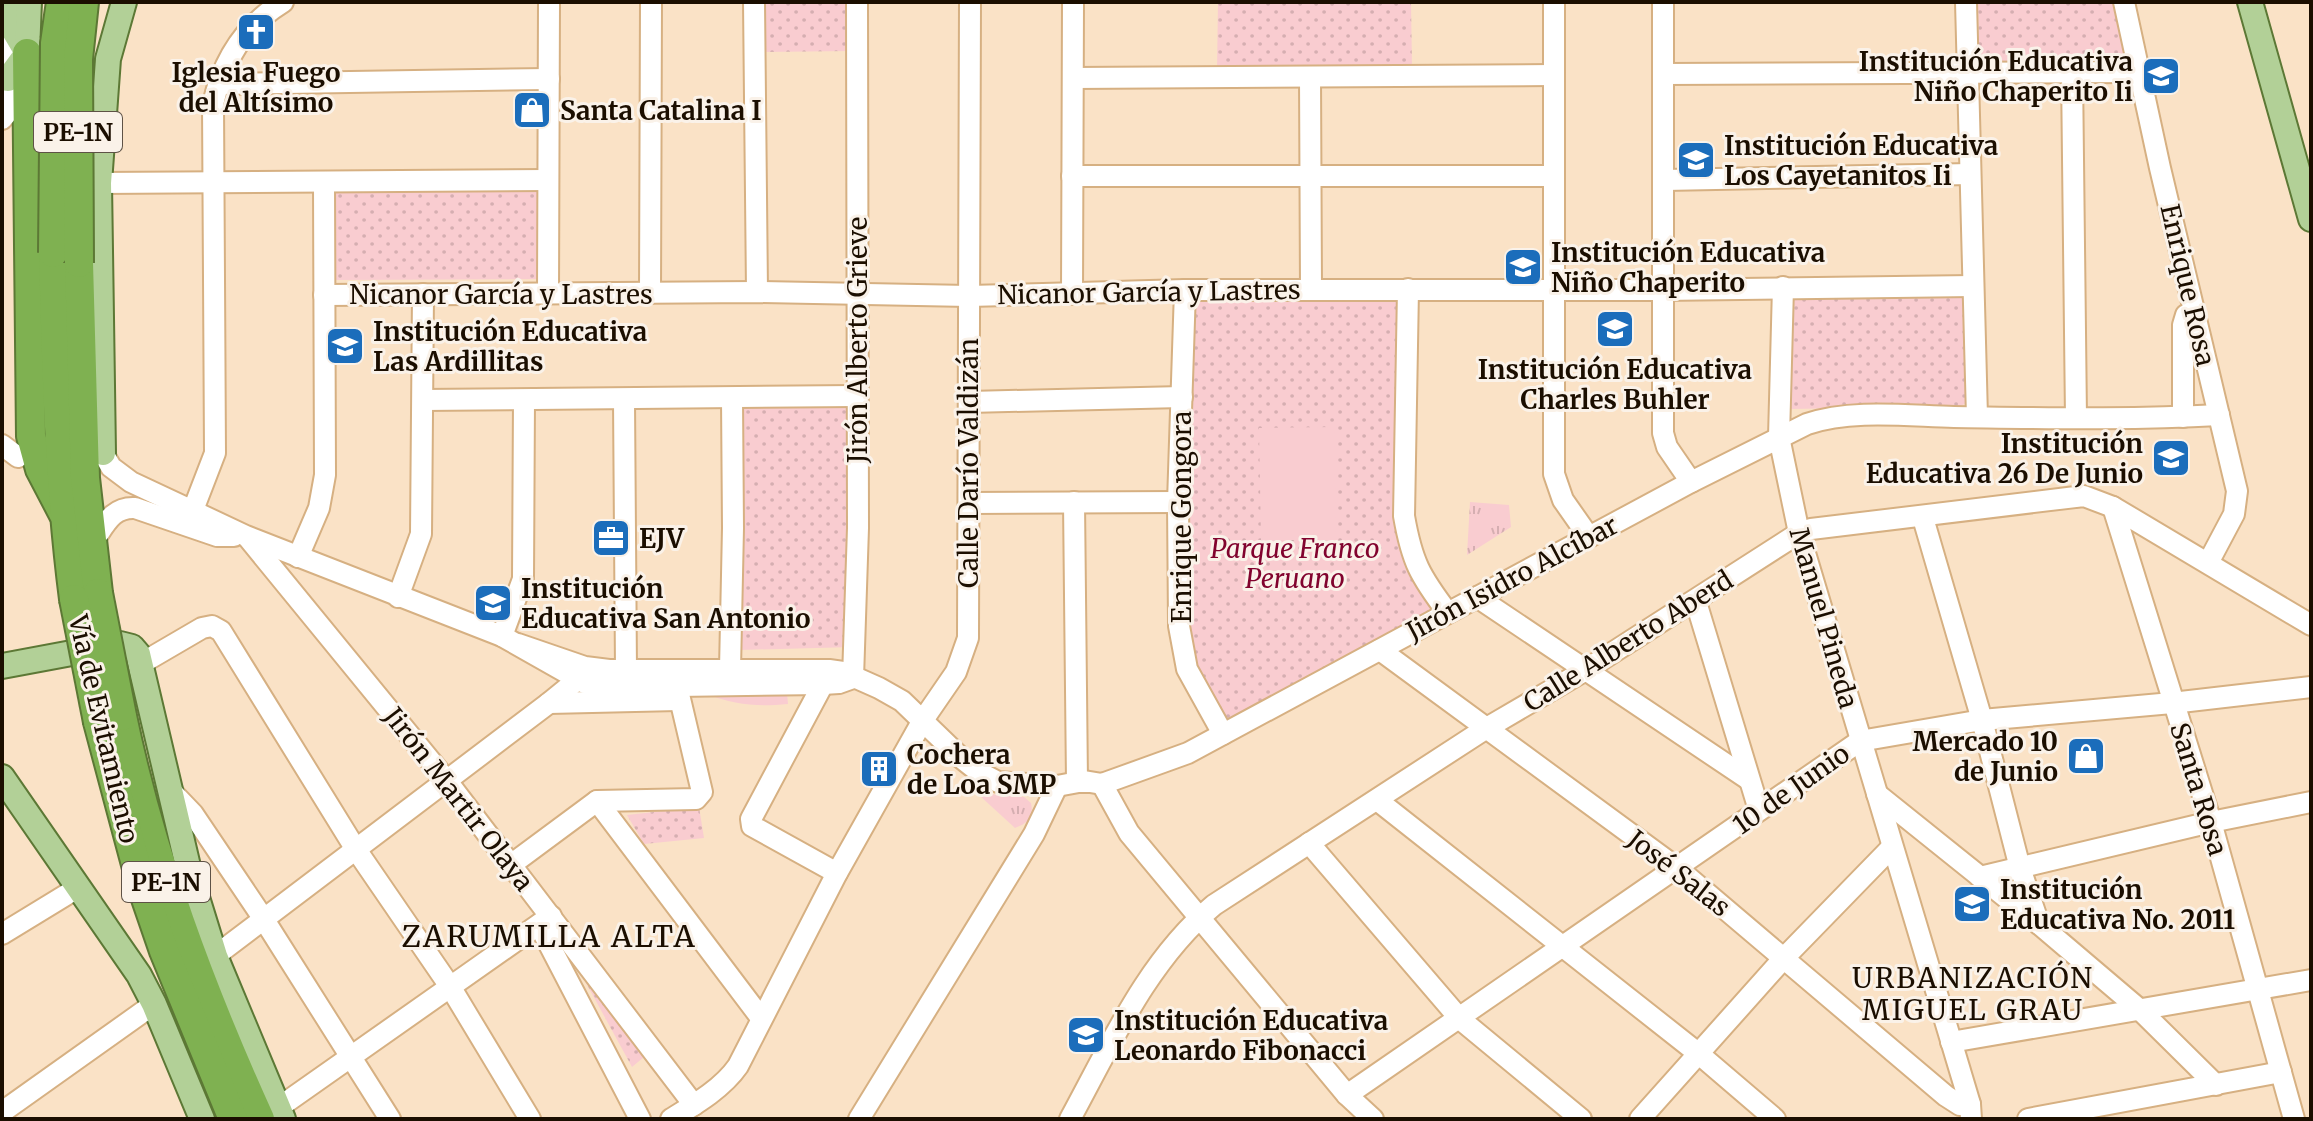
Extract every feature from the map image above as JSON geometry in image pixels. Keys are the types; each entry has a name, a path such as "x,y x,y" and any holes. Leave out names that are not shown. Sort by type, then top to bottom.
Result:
{"highway":[{"name":"PE-1N","path":"61,2 55,43 66,258 85,478 95,544"},
{"name":"PE-1N","path":"63,513 58,447 66,258 84,2"},
{"path":"27,53 31,436 40,469 63,513"},
{"path":"95,544 104,513 103,453"},
{"name":"Vía de Evitamiento","path":"63,513 86,596 110,719 202,987 233,1119"},
{"name":"Vía de Evitamiento","path":"86,596 95,544"},
{"path":"210,1119 213,1043 248,1065 275,1116"}],"main road":[{"path":"27,53 29,2"},
{"path":"103,453 99,183 108,59 124,2"},
{"path":"108,59 138,2"},
{"path":"2250,2 2311,219"},
{"path":"8,13 27,53"},
{"path":"8,79 27,53 60,42 94,49 108,59"},
{"path":"2,666 120,644 134,648 142,663 190,875 215,956 275,1116"},
{"path":"2,777 139,975 202,1119"}],"street":[{"path":"193,510 215,453 213,104 225,65 251,26 283,2"},
{"path":"548,294 549,2"},
{"path":"650,293 651,2"},
{"path":"754,2 757,292"},
{"name":"Jirón Alberto Grieve","path":"853,678 858,528 857,2"},
{"name":"Calle Darío Valdizán","path":"671,1119 694,1105 733,1072 837,873 923,720 956,672 968,638 970,2"},
{"path":"1072,294 1073,2"},
{"path":"1554,2 1554,474 1563,500 1589,537"},
{"path":"1663,2 1663,433 1667,447 1691,482"},
{"path":"1966,2 1977,417"},
{"name":"Enrique Rosa","path":"2124,2 2237,491 2229,526 2208,563"},
{"path":"2,119 7,113 8,13"},
{"path":"2072,72 2076,418"},
{"path":"1663,74 2139,72"},
{"path":"1073,78 1554,75"},
{"path":"1310,77 1311,289"},
{"path":"218,84 549,79"},
{"path":"1665,180 1970,174"},
{"path":"1072,176 1553,176"},
{"path":"99,183 548,180"},
{"path":"298,557 319,508 325,475 324,183"},
{"name":"Nicanor García y Lastres","path":"324,295 757,292 969,296 1185,290 1662,290 1973,286"},
{"name":"Manuel Pineda","path":"1783,287 1779,437 1799,533 1970,1112"},
{"path":"1408,289 1404,516 1410,551 1424,582 1448,613"},
{"name":"Enrique Gongora","path":"1185,290 1178,502 1181,642 1187,669 1223,734"},
{"path":"398,597 421,534 423,294"},
{"path":"2183,417 2183,325 2186,315 2194,312"},
{"path":"423,400 856,396"},
{"path":"969,402 1182,397"},
{"path":"730,669 732,399"},
{"path":"510,640 523,579 524,400"},
{"path":"624,400 626,670"},
{"name":"Jirón Isidro Alcíbar","path":"584,674 626,670 730,669 843,672 890,694 913,709 960,757 988,777 1011,784 1102,784 1188,753 1691,482 1779,437 1825,418 2219,415"},
{"name":"Jirón Isidro Alcíbar","path":"103,453 121,477 246,536 510,640 584,674 593,685 677,693 839,683 853,678"},
{"name":"Calle Alberto Aberd","path":"1070,1119 1149,976 1199,917 1485,729 1696,602 1799,533 1811,529 1923,518 2073,497 2097,499 2311,625"},
{"path":"859,1119 1067,784 1074,502"},
{"path":"969,503 1178,502"},
{"name":"Santa Rosa","path":"2113,507 2211,822 2281,1072 2299,1111"},
{"name":"Jirón Isidro Alcíbar","path":"95,544 110,518 125,508 135,508 217,536 246,536"},
{"path":"1923,518 1982,720 2020,868 2039,924"},
{"name":"Jirón Martir Olaya","path":"246,536 512,864 545,920 640,1119"},
{"path":"1477,597 1748,779"},
{"path":"1696,602 1759,810"},
{"path":"142,663 202,628 212,626 221,631 355,848 451,988 530,1119"},
{"name":"José Salas","path":"1380,650 1677,868 1946,1096 1970,1112"},
{"path":"215,956 584,674"},
{"path":"823,684 751,819 752,826 837,873"},
{"name":"10 de Junio","path":"1347,1095 1860,741 1982,720 2311,687"},
{"path":"512,864 597,801 696,799 702,792 677,693 549,703"},
{"path":"1102,784 1129,833 1347,1095 1372,1118"},
{"path":"170,790 193,814 263,918 390,1119"},
{"path":"1877,794 2139,1009 2216,1085"},
{"path":"1377,800 1699,1054 1775,1119"},
{"path":"597,801 761,1018"},
{"path":"1980,877 2211,822 2311,802"},
{"path":"1309,843 1460,1019 1581,1119"},
{"path":"1640,1119 1783,959 1892,847"},
{"path":"2,934 79,887"},
{"path":"275,1116 352,1056 545,920"},
{"name":"Jirón Martir Olaya","path":"545,920 694,1105"},
{"path":"1951,1042 2311,980"},
{"path":"2,1112 154,1004"},
{"path":"2028,1119 2281,1072"}],"green space":[{"path":"763,2 851,2 851,51 763,52"},
{"path":"1218,2 1411,2 1412,67 1217,70"},
{"path":"1978,2 2115,2 2128,57 2125,62 1979,64"},
{"path":"332,187 543,188 544,279 332,280"},
{"name":"Parque Franco Peruano","path":"1408,289 1404,516 1448,613 1223,734 1187,669 1185,290"},
{"path":"1795,293 1964,293 1967,403 1960,406 1791,409 1786,404 1787,299"},
{"path":"738,405 852,405 853,647 739,650"},
{"path":"1334,427 1336,540 1261,540 1259,428"},
{"path":"1470,502 1509,505 1511,527 1467,555"},
{"path":"787,693 788,704 766,705 737,703 706,694"},
{"path":"980,796 1024,797 1031,803 1029,819 1015,828"},
{"path":"699,807 704,838 644,844 627,815"},
{"path":"562,939 650,1052 632,1067"}],"place":[{"name":"Iglesia Fuego del Altísimo","path":"256,32"},
{"name":"Institución Educativa Niño Chaperito Ii","path":"2161,76"},
{"name":"Santa Catalina I","path":"532,110"},
{"name":"Institución Educativa Los Cayetanitos Ii","path":"1696,160"},
{"name":"Institución Educativa Niño Chaperito","path":"1523,267"},
{"name":"Institución Educativa Charles Buhler","path":"1615,329"},
{"name":"Institución Educativa Las Ardillitas","path":"345,346"},
{"name":"Institución Educativa 26 De Junio","path":"2171,458"},
{"name":"EJV","path":"611,538"},
{"name":"Institución Educativa San Antonio","path":"493,603"},
{"name":"Mercado 10 de Junio","path":"2086,756"},
{"name":"Cochera de Loa SMP","path":"879,769"},
{"name":"Institución Educativa No. 2011","path":"1972,904"},
{"name":"Institución Educativa Leonardo Fibonacci","path":"1086,1035"}],"district":[{"name":"ZARUMILLA ALTA","path":"549,936"},
{"name":"URBANIZACIÓN MIGUEL GRAU","path":"1973,994"}]}
